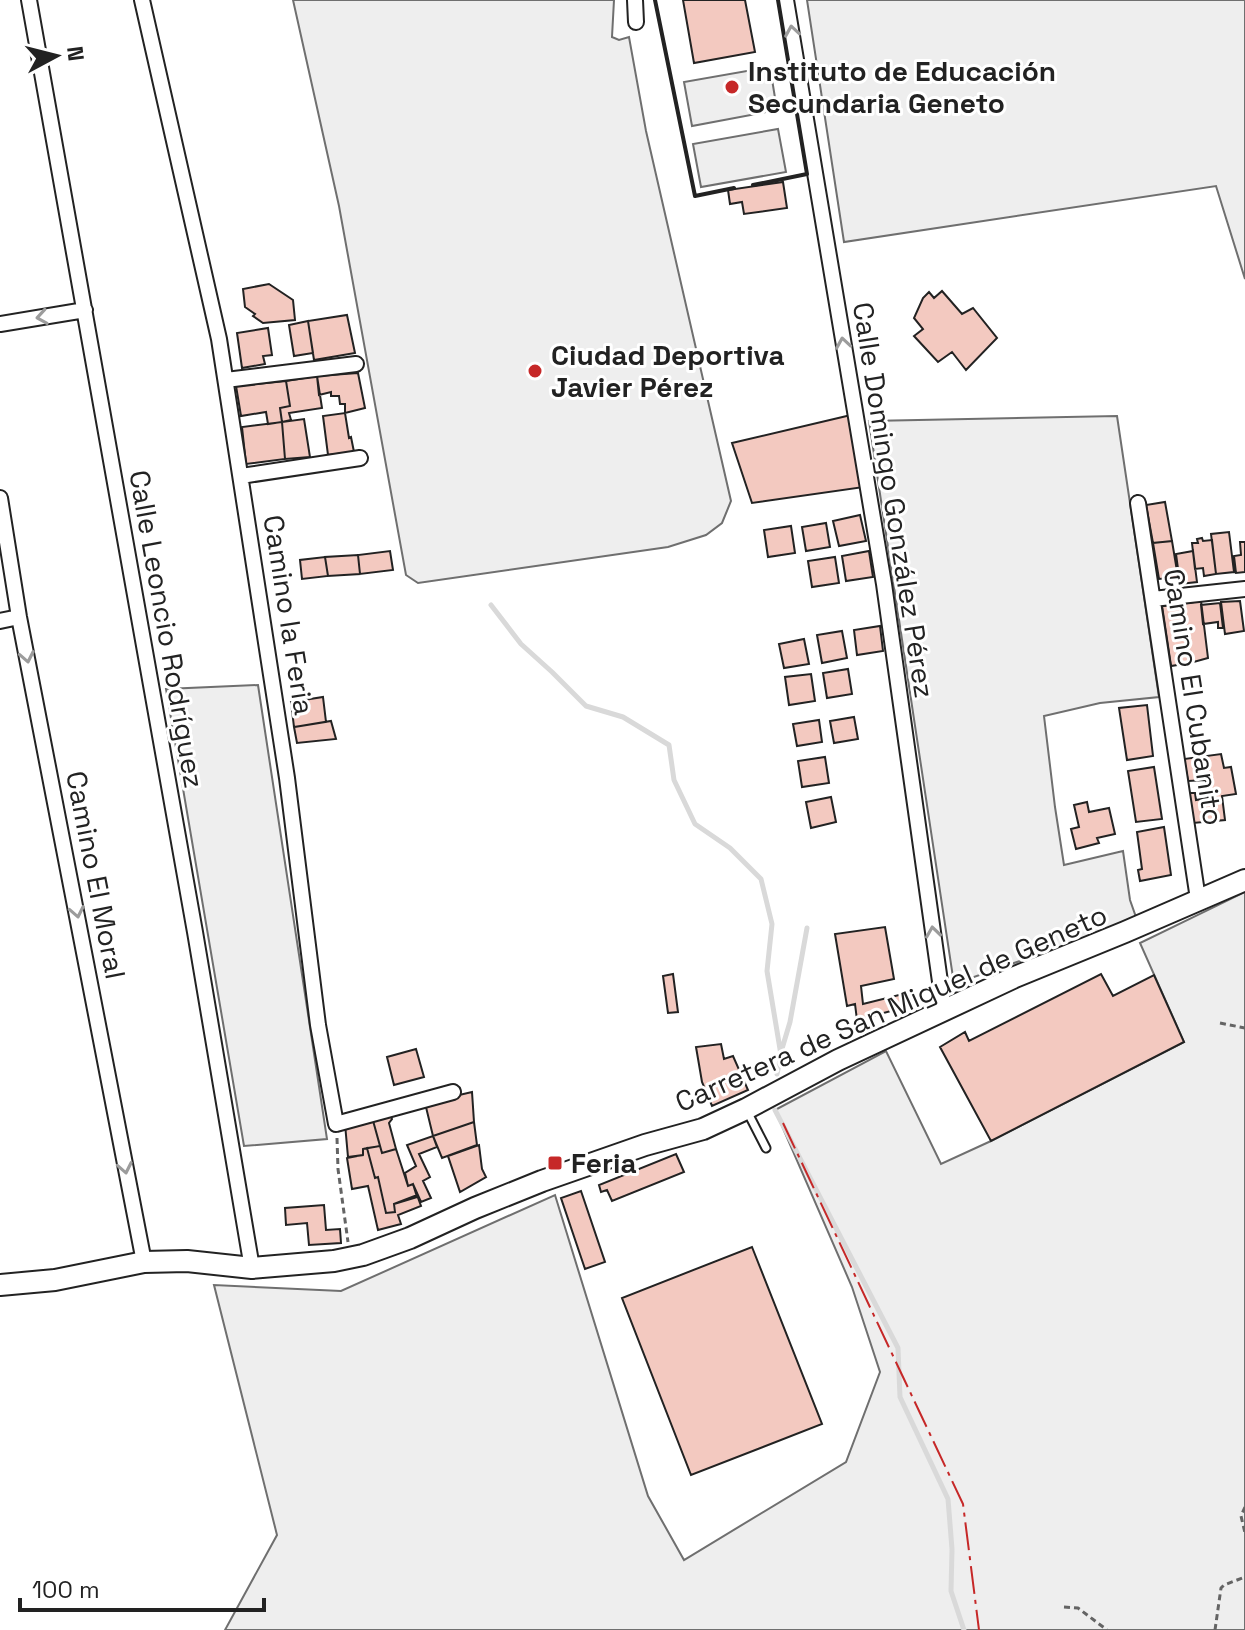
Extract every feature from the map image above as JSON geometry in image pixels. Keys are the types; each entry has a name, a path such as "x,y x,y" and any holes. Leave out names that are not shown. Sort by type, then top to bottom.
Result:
{"main road":[{"name":"Carretera de San Miguel de Geneto","path":"0,1285 55,1280 144,1262 187,1261 252,1268 350,1258 410,1238 542,1181 645,1145 703,1129 838,1060 1015,977 1245,880"}],"street":[{"name":"Calle Leoncio Rodríguez","path":"29,0 252,1268"},
{"name":"Camino la Feria","path":"142,0 219,339 287,778 318,1025 336,1124"},
{"path":"635,0 636,22"},
{"name":"Calle Domingo González Pérez","path":"786,0 884,584 944,1010"},
{"path":"0,324 85,310"},
{"path":"226,380 356,364"},
{"path":"241,476 360,458"},
{"name":"Camino El Moral","path":"0,498 19,617 144,1262"},
{"name":"Camino El Cubanito","path":"1138,503 1198,899"},
{"path":"1153,599 1245,589"},
{"path":"0,621 19,617"},
{"path":"336,1124 453,1092"}],"lane":[{"path":"746,1109 766,1148"}],"path":[{"path":"1220,1023 1245,1028"},
{"path":"336,1124 338,1169 350,1258"},
{"path":"1245,1507 1241,1516 1245,1533"},
{"path":"1215,1630 1221,1588 1245,1577"},
{"path":"1064,1607 1078,1608 1107,1630"}],"shaded area":[{"name":"Ciudad Deportiva Javier Pérez","path":"293,0 614,0 612,37 619,40 629,37 646,131 731,501 722,523 706,535 668,547 418,583 406,575 339,206"},
{"path":"807,0 1245,0 1245,279 1216,186 844,242"},
{"path":"770,67 777,110 692,126 684,82"},
{"path":"778,129 786,172 701,187 693,144"},
{"path":"1117,416 1159,697 1100,703 1044,716 1064,865 1123,851 1130,900 1137,920 954,984 869,421"},
{"path":"258,685 327,1139 244,1146 166,689"},
{"path":"1245,892 1245,1630 225,1630 277,1535 214,1285 341,1291 555,1195 648,1496 684,1560 846,1462 880,1372 852,1287 775,1110 886,1051 941,1164 991,1141 1184,1042 1140,943"}],"building":[{"path":"683,0 745,0 755,52 694,63"},
{"path":"783,182 787,208 744,214 742,202 730,204 728,190"},
{"path":"269,284 293,300 295,320 263,323 245,307 243,289"},
{"path":"942,291 962,314 973,308 997,338 966,370 952,352 938,362 914,336 923,329 914,318 923,298 929,292 934,298"},
{"path":"347,315 355,353 314,360 308,321"},
{"path":"308,321 313,353 294,356 289,325"},
{"path":"268,328 272,355 263,356 265,364 242,368 237,333"},
{"path":"358,373 365,408 345,413 345,404 340,404 339,396 331,396 331,392 319,395 317,376"},
{"path":"317,376 322,408 289,413 291,420 282,422 280,408 290,406 286,381"},
{"path":"286,381 290,406 280,408 282,422 268,424 266,412 241,416 236,386"},
{"path":"345,413 354,452 328,455 323,416"},
{"path":"851,415 864,487 752,503 732,443"},
{"path":"304,419 310,457 285,459 282,422"},
{"path":"282,422 285,459 246,464 242,427"},
{"path":"1165,502 1172,541 1153,543 1146,505"},
{"path":"860,515 866,541 839,546 833,521"},
{"path":"826,523 830,547 806,551 802,527"},
{"path":"791,526 795,553 768,557 764,530"},
{"path":"1229,532 1234,572 1216,574 1211,534"},
{"path":"1202,538 1203,541 1212,540 1216,574 1204,576 1203,568 1195,569 1192,543 1198,543 1197,539"},
{"path":"1172,541 1178,577 1159,579 1153,543"},
{"path":"1240,542 1245,542 1245,572 1236,573 1234,556 1241,555"},
{"path":"390,551 393,570 360,574 358,555"},
{"path":"869,551 873,577 846,581 842,556"},
{"path":"1193,551 1197,582 1180,584 1176,554"},
{"path":"358,555 360,574 328,576 325,557"},
{"path":"325,557 328,576 302,579 300,560"},
{"path":"835,557 839,583 812,587 808,561"},
{"path":"1201,601 1208,658 1190,663 1181,604"},
{"path":"1240,601 1244,631 1225,634 1221,602"},
{"path":"1220,603 1223,628 1218,628 1218,622 1203,624 1201,605"},
{"path":"1181,604 1190,663 1171,666 1162,606"},
{"path":"880,626 883,651 857,655 854,630"},
{"path":"842,631 847,658 822,663 817,635"},
{"path":"804,639 809,664 784,668 779,644"},
{"path":"848,669 852,694 827,698 823,673"},
{"path":"811,674 815,701 789,705 785,677"},
{"path":"323,697 326,722 294,727 291,702"},
{"path":"1147,705 1153,756 1127,760 1119,708"},
{"path":"854,717 858,739 834,743 830,721"},
{"path":"819,720 822,742 797,746 793,724"},
{"path":"331,721 336,739 297,743 294,727"},
{"path":"1221,754 1224,768 1231,767 1236,794 1222,796 1225,820 1193,823 1189,793 1195,793 1196,800 1208,798 1206,780 1188,781 1184,759"},
{"path":"825,757 829,783 802,787 798,761"},
{"path":"1154,767 1162,819 1136,822 1128,771"},
{"path":"831,797 836,822 811,828 806,802"},
{"path":"1087,802 1089,812 1109,808 1115,834 1097,838 1099,843 1076,849 1071,829 1079,827 1074,805"},
{"path":"1164,827 1171,875 1140,881 1138,870 1142,869 1137,832"},
{"path":"885,927 894,979 861,986 863,1004 911,992 910,1006 857,1020 855,1004 847,1006 835,934"},
{"path":"673,974 678,1012 668,1013 663,976"},
{"path":"1101,974 1113,996 1154,975 1184,1042 991,1141 940,1047 965,1032 969,1041"},
{"path":"721,1044 724,1059 733,1056 748,1090 712,1106 702,1082 696,1047"},
{"path":"416,1049 424,1077 394,1085 387,1057"},
{"path":"472,1092 474,1122 433,1136 425,1103"},
{"path":"389,1112 396,1149 382,1153 372,1117"},
{"path":"372,1117 380,1146 363,1149 363,1155 348,1157 345,1124"},
{"path":"474,1122 477,1145 442,1158 433,1136"},
{"path":"433,1136 437,1147 419,1154 430,1177 423,1181 431,1198 421,1202 413,1184 408,1186 405,1173 416,1166 407,1145"},
{"path":"479,1145 486,1177 460,1192 448,1156"},
{"path":"380,1146 382,1153 396,1149 408,1186 413,1184 417,1197 394,1204 395,1212 386,1213 378,1177 375,1178 367,1148"},
{"path":"367,1148 375,1178 378,1177 386,1213 395,1212 394,1204 417,1195 421,1206 398,1215 401,1224 378,1230 368,1186 352,1189 347,1158 363,1155 363,1149"},
{"path":"676,1154 684,1172 612,1201 607,1190 601,1192 599,1185"},
{"path":"581,1191 605,1262 585,1269 561,1198"},
{"path":"324,1205 326,1230 340,1229 341,1243 309,1245 307,1223 286,1225 285,1208"},
{"path":"752,1247 822,1424 691,1475 622,1298"}],"waterway":[{"path":"491,605 521,644 586,706 623,717 669,745 674,780 695,824 730,848 761,879 772,924 767,971 781,1055 777,1074"},
{"path":"781,1052 790,1022 807,928"},
{"path":"775,1110 898,1348 900,1397 948,1499 951,1591 964,1630"}],"wall":[{"path":"655,0 695,196 734,188"},
{"path":"753,185 807,174 778,0"}],"power":[{"path":"783,1123 963,1504 979,1630"}],"place":[{"name":"Instituto de Educación Secundaria Geneto","path":"732,87"},
{"name":"Ciudad Deportiva Javier Pérez","path":"535,371"},
{"name":"Feria","path":"555,1163"}]}
